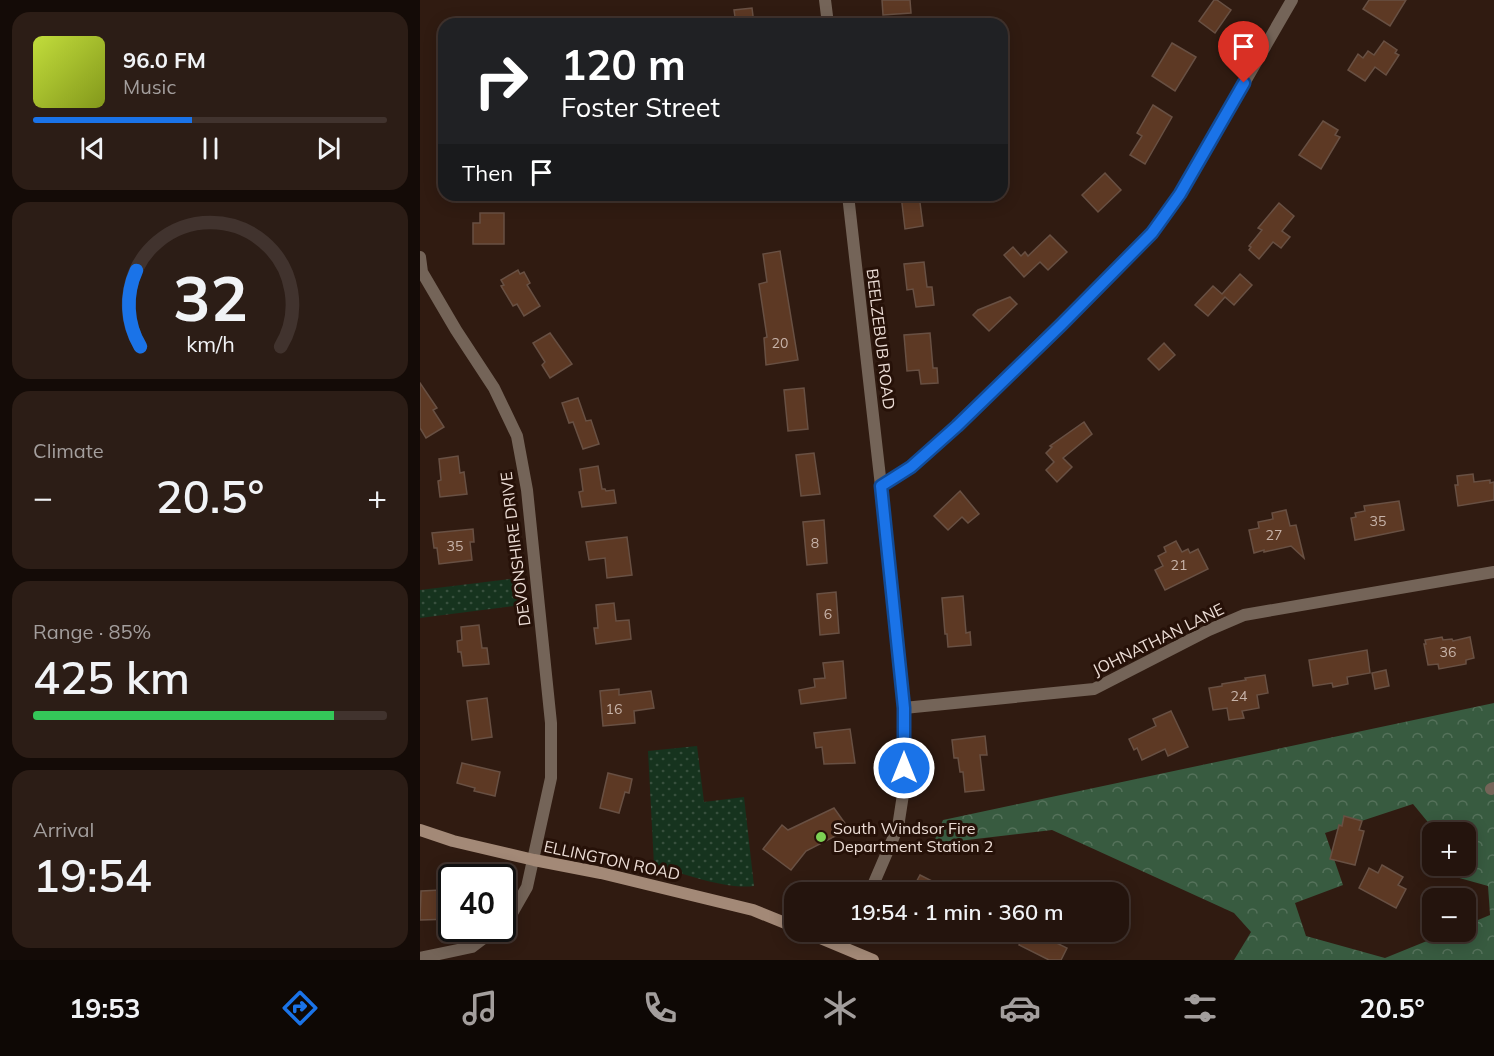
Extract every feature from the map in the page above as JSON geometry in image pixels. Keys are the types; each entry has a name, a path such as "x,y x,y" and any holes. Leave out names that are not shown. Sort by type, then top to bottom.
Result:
{"main road":[{"name":"ELLINGTON ROAD","path":"420,830 453,841 601,873 753,910 784,923"},
{"path":"831,942 873,960"}],"street":[{"path":"825,0 827,18"},
{"path":"881,486 911,467 957,426 1152,233 1180,194 1292,0"},
{"name":"BEELZEBUB ROAD","path":"849,201 904,708 904,788 898,827 874,882"},
{"name":"DEVONSHIRE DRIVE","path":"420,257 422,272 494,388 517,435 527,490 551,723 551,778 527,887 516,906"},
{"name":"JOHNATHAN LANE","path":"904,708 1094,689 1209,630 1245,615 1494,572"},
{"path":"420,958 472,947 479,942"},
{"path":"841,946 844,942"}],"green space":[{"path":"519,578 522,605 420,618 420,590"},
{"path":"1494,703 1494,960 1234,960 1251,932 1234,913 1052,830 933,844 943,820","holes":["1413,804 1428,822 1476,822 1476,876 1452,876 1488,886 1490,915 1476,921 1476,942 1424,942 1385,958 1306,936 1295,903 1343,885 1325,833"]},
{"path":"697,746 704,802 744,797 754,886 731,886 654,865 648,751"}],"building":[{"path":"882,0 910,0 911,13 883,15"},
{"path":"1214,0 1231,10 1215,33 1199,21"},
{"path":"1369,0 1406,0 1390,26 1363,9"},
{"path":"752,8 753,18 735,18 734,10"},
{"path":"1384,41 1397,50 1395,53 1399,55 1386,75 1375,67 1365,81 1348,70 1358,54 1363,58 1368,51 1374,55"},
{"path":"1172,43 1196,57 1175,91 1152,76"},
{"path":"1153,105 1172,117 1145,164 1130,155 1142,136 1137,133"},
{"path":"1323,121 1338,130 1335,135 1340,137 1321,169 1299,155"},
{"path":"1105,173 1121,190 1098,212 1082,195"},
{"path":"902,201 920,201 923,226 905,229"},
{"path":"1279,203 1294,216 1282,231 1290,237 1281,248 1273,242 1259,259 1249,250 1251,247 1249,246 1262,230 1258,228"},
{"path":"480,213 504,213 504,244 473,244 473,223 480,223"},
{"path":"1050,235 1067,252 1048,270 1040,262 1024,277 1004,255 1013,247 1021,256 1025,252 1028,256"},
{"path":"780,251 798,360 766,365 764,338 767,337 759,284 767,282 763,254"},
{"path":"924,262 927,287 932,287 934,305 916,307 913,289 907,290 904,264"},
{"path":"518,270 520,274 524,272 530,283 527,285 540,306 524,316 517,304 513,306 501,286 504,285 501,280"},
{"path":"1240,274 1252,285 1234,305 1225,297 1208,316 1195,305 1213,286 1222,294"},
{"path":"1010,297 1017,304 989,331 973,315 978,310"},
{"path":"550,333 572,364 550,378 542,365 545,362 533,343"},
{"path":"930,333 933,368 937,368 938,383 921,384 919,370 907,371 904,335"},
{"path":"1164,343 1175,355 1159,370 1148,359"},
{"path":"420,383 437,408 433,410 444,427 426,438 420,428"},
{"path":"804,388 808,429 788,431 784,390"},
{"path":"578,398 586,421 591,420 599,444 583,449 573,422 569,423 562,403"},
{"path":"1084,422 1092,434 1063,458 1072,467 1057,482 1046,470 1054,462 1046,453 1052,447 1050,446"},
{"path":"814,453 820,494 801,496 796,455"},
{"path":"458,456 460,473 464,472 467,494 440,497 439,459"},
{"path":"598,466 602,489 614,490 616,503 582,507 579,492 583,491 580,469"},
{"path":"1473,474 1474,482 1490,480 1490,483 1494,482 1494,500 1458,506 1455,485 1458,485 1457,476"},
{"path":"960,491 979,514 968,523 962,517 948,530 934,516"},
{"path":"1399,501 1404,530 1355,540 1351,518 1356,517 1355,513 1365,511 1364,506"},
{"path":"1286,510 1290,526 1296,525 1304,558 1291,546 1254,553 1249,530 1259,528 1258,522 1273,519 1272,513"},
{"path":"824,520 827,563 807,565 803,522"},
{"path":"473,529 474,542 470,542 472,560 439,564 432,533"},
{"path":"627,537 632,575 607,578 605,558 589,560 586,542"},
{"path":"1176,541 1182,552 1188,549 1190,553 1198,549 1208,569 1165,590 1155,570 1163,566 1158,556 1166,552 1164,547"},
{"path":"836,592 839,633 820,635 817,594"},
{"path":"963,596 966,633 970,632 971,645 948,647 942,598"},
{"path":"614,603 616,621 629,620 631,639 596,644 594,628 598,628 596,605"},
{"path":"479,625 482,648 487,648 489,664 463,666 457,641 462,640 461,627"},
{"path":"1442,637 1443,640 1452,639 1453,641 1470,637 1474,658 1466,660 1466,664 1439,669 1438,664 1428,665 1425,640"},
{"path":"1367,650 1370,673 1347,677 1348,684 1333,687 1332,683 1313,686 1309,660"},
{"path":"843,661 846,698 801,704 799,690 815,687 814,679 825,678 823,663"},
{"path":"1386,670 1389,686 1375,689 1372,673"},
{"path":"1265,675 1268,693 1257,695 1259,708 1242,711 1244,718 1229,720 1227,708 1213,710 1209,688"},
{"path":"619,689 619,695 651,691 654,708 634,711 635,723 603,726 600,691"},
{"path":"487,698 492,737 472,740 467,701"},
{"path":"1171,711 1188,747 1168,756 1165,749 1142,760 1137,748 1134,750 1129,739 1156,726 1153,719"},
{"path":"850,729 855,763 824,764 822,747 816,748 814,733"},
{"path":"985,736 987,755 980,755 984,790 965,792 963,772 960,772 958,758 954,758 952,740"},
{"path":"462,763 500,772 495,796 474,791 475,788 457,783"},
{"path":"608,773 632,779 629,793 625,792 619,813 600,808"},
{"name":"South Windsor Fire Department Station 2","path":"834,808 849,829 806,851 791,870 763,849 782,825 788,830"},
{"path":"1344,816 1362,821 1359,830 1364,831 1355,865 1330,859 1339,825 1342,826"},
{"path":"1382,865 1403,877 1398,885 1406,889 1396,908 1359,888 1369,868 1378,873"},
{"path":"920,875 934,882 916,882"},
{"path":"438,890 438,919 420,920 421,891"},
{"path":"1020,942 1055,942 1067,948 1061,960 1049,960 1019,945"}],"place":[{"name":"South Windsor Fire Department Station 2","path":"821,837"}],"route":[{"path":"904,768 904,708 881,486 911,467 957,426 1152,233 1180,194 1244,83"}]}
